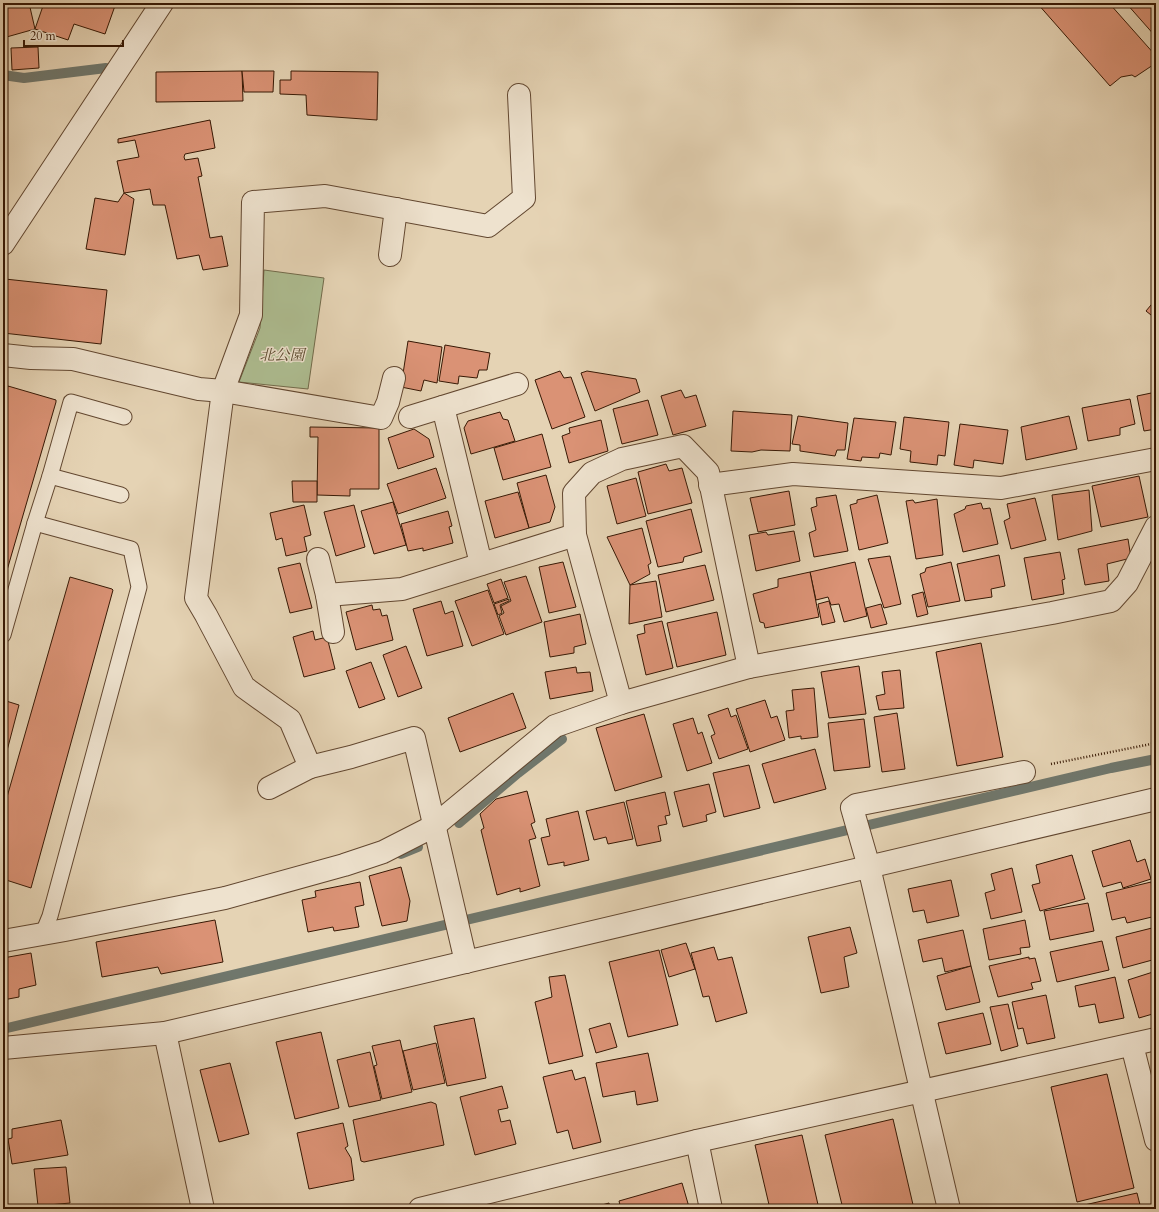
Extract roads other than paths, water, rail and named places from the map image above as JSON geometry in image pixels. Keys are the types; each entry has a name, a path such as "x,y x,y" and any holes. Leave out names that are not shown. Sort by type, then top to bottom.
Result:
{"street":[{"path":"3,244 162,3"},
{"path":"310,767 290,720 244,687 196,598 223,392 251,315 253,202 325,196 488,226 524,198 519,95"},
{"path":"390,255 396,209"},
{"path":"3,356 73,360 199,389 381,418 388,402 394,378"},
{"path":"410,417 517,384"},
{"path":"443,408 481,564"},
{"path":"621,703 575,535 574,493 592,473 622,459 683,446 708,472 749,667"},
{"path":"710,485 793,474 1001,488 1156,459"},
{"path":"327,595 402,588 575,535"},
{"path":"3,941 225,898 344,865 383,852 434,826 555,726 621,703 749,667 1052,613 1111,601 1127,583 1154,537"},
{"path":"318,559 327,595 333,632"},
{"path":"269,788 310,767 351,757 414,738 466,962"},
{"path":"949,1209 869,867 852,808 856,805 1024,772"},
{"path":"3,1048 165,1033 1156,799"},
{"path":"165,1033 203,1209"},
{"path":"420,1209 697,1141 1156,1039"},
{"path":"1132,1045 1156,1140"},
{"path":"697,1141 711,1209"}],"lane":[{"path":"3,635 71,402 124,417"},
{"path":"50,476 121,495"},
{"path":"35,523 132,550 139,587 50,916 43,933"}],"waterway":[{"path":"3,75 24,78 106,68"},
{"path":"459,823 518,773 562,739"},
{"path":"3,1029 1111,768 1156,759"},
{"path":"401,854 418,847"}],"park label":[{"name":"北公園","path":"282,355"}]}
